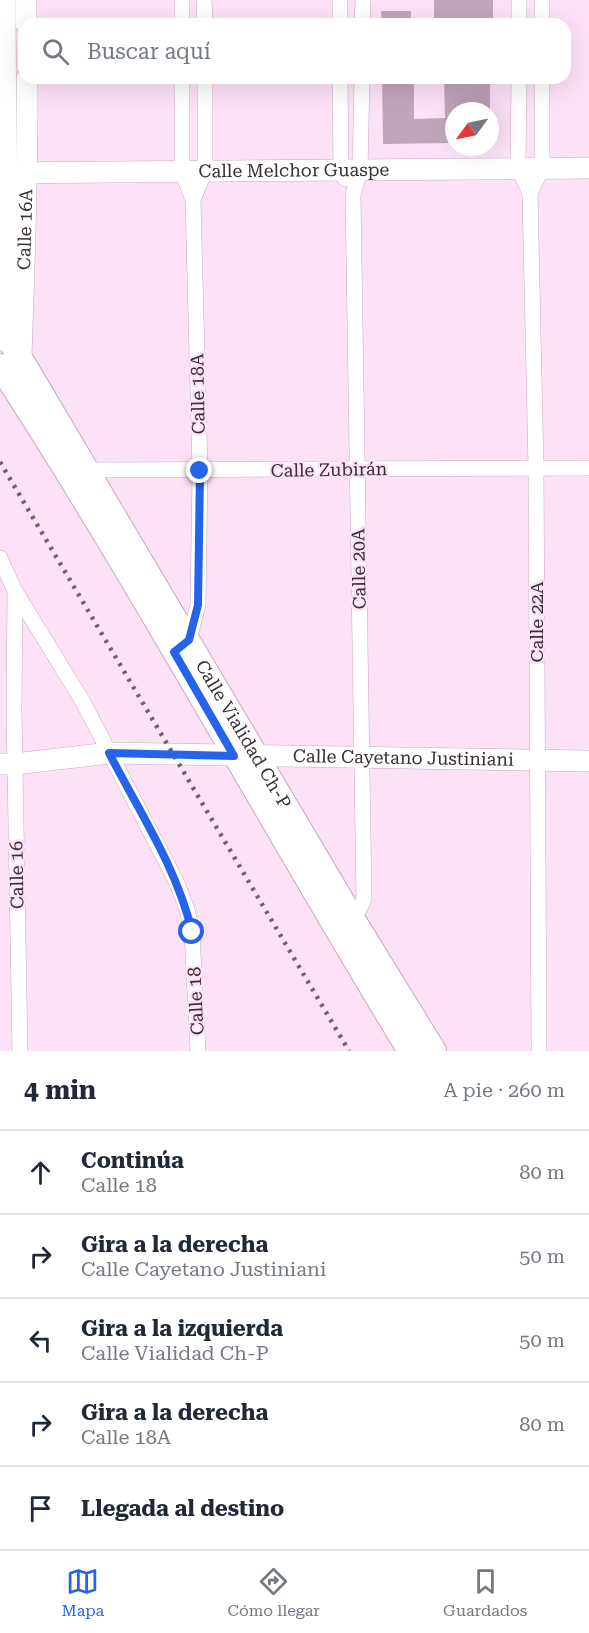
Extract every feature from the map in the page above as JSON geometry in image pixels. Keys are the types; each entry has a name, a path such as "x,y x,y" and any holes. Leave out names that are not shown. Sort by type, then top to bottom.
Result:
{"main road":[{"name":"Calle 16A","path":"2,334 5,0"},
{"path":"26,0 26,18"},
{"name":"Calle 16A","path":"8,366 28,174 27,84"},
{"name":"Calle Melchor Guaspe","path":"3,173 589,168"},
{"name":"Calle Vialidad Ch-P","path":"2,334 8,366 79,473 182,646 346,926 410,1051"},
{"name":"Calle Cayetano Justiniani","path":"7,764 109,753 589,761"},
{"name":"Calle Vialidad Ch-P","path":"346,926 434,1051"}],"street":[{"path":"182,0 182,18"},
{"path":"204,0 204,18"},
{"path":"340,0 340,18"},
{"path":"362,18 363,0"},
{"path":"519,0 519,18"},
{"path":"542,0 542,18"},
{"name":"Calle 18A","path":"182,84 182,171 193,200 200,471 198,605 182,646"},
{"name":"Calle 18A","path":"193,200 206,171 205,84"},
{"name":"Calle 20A","path":"341,84 353,195 364,899 346,926"},
{"name":"Calle 20A","path":"350,169 361,84"},
{"name":"Calle 22A","path":"519,84 518,168 530,193 536,468 539,1051"},
{"name":"Calle 22A","path":"530,193 542,169 542,84"},
{"name":"Calle Zubirán","path":"79,473 589,468"},
{"name":"Calle 16","path":"0,558 15,591 7,764 20,1051"},
{"name":"Calle 18","path":"15,591 83,702 176,881 187,909 193,943 198,1051"}],"building":[{"path":"434,0 493,0 493,18 434,18"},
{"path":"381,11 411,11 411,18 382,18"},
{"path":"382,84 414,84 414,119 445,118 445,143 383,144"},
{"path":"444,84 490,84 490,102 445,102 445,118"}],"railway":[{"path":"0,462 349,1051"}],"route":[{"path":"192,932 187,909 176,881 109,753 234,756 174,652 189,640 198,605 200,471"}]}
